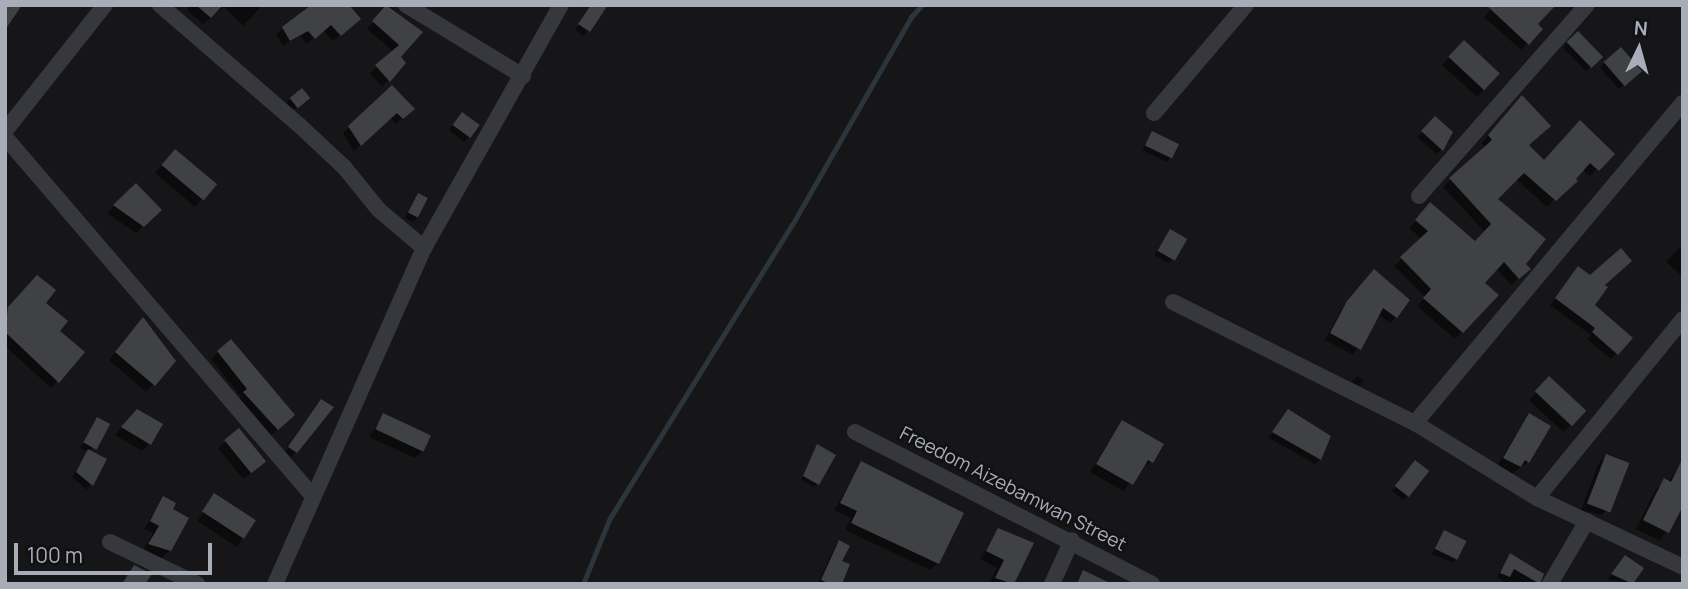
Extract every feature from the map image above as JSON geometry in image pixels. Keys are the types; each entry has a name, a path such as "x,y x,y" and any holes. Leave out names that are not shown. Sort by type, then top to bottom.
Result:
{"street":[{"path":"5,131 105,5"},
{"path":"160,5 345,167 379,210 424,248"},
{"path":"406,5 523,76"},
{"path":"275,584 424,248 561,5"},
{"path":"1154,113 1246,5"},
{"path":"1419,196 1587,5"},
{"path":"1415,423 1683,103"},
{"path":"5,137 313,496"},
{"path":"1173,302 1415,423 1537,498 1683,567"},
{"path":"1537,498 1683,319"},
{"name":"Freedom Aizebamwan Street","path":"855,432 1072,540 1152,584"},
{"path":"1550,584 1587,522"},
{"path":"1052,584 1072,540"},
{"path":"110,542 197,584"}],"building":[{"path":"5,5 22,5 5,30"},
{"path":"196,5 223,5 211,18"},
{"path":"311,5 349,5 361,19 341,36 331,25 315,39 308,31 290,41 282,27"},
{"path":"386,5 423,32 401,57 406,63 390,82 375,65 399,45 372,21"},
{"path":"591,5 608,5 590,32 578,24"},
{"path":"1486,5 1556,5 1538,24 1543,29 1529,45"},
{"path":"1578,31 1603,57 1591,68 1566,42"},
{"path":"1464,40 1500,73 1484,90 1448,57"},
{"path":"1621,47 1642,71 1625,86 1604,62"},
{"path":"392,85 415,109 403,119 397,113 361,146 348,126"},
{"path":"302,88 310,98 298,108 290,98"},
{"path":"1522,95 1551,126 1529,145 1544,160 1580,120 1615,154 1599,171 1590,163 1576,179 1578,181 1556,201 1524,173 1498,199 1546,239 1526,264 1531,269 1519,279 1504,262 1485,283 1499,295 1463,333 1423,298 1431,289 1400,257 1428,231 1415,220 1430,202 1475,241 1491,224 1449,178 1492,140 1488,135"},
{"path":"462,112 480,125 470,138 453,125"},
{"path":"1435,116 1453,132 1443,151 1421,131"},
{"path":"1152,131 1179,144 1172,159 1145,145"},
{"path":"175,149 217,184 204,200 162,165"},
{"path":"136,183 162,210 144,227 113,205"},
{"path":"418,193 428,198 418,218 408,213"},
{"path":"1170,229 1187,239 1175,261 1158,251"},
{"path":"1621,248 1632,261 1605,285 1608,287 1595,305 1633,338 1618,355 1592,332 1595,328 1555,298 1578,266 1590,275"},
{"path":"1374,269 1410,300 1397,318 1383,308 1361,350 1330,333 1347,301"},
{"path":"37,275 56,290 46,303 68,321 60,331 85,352 59,383 5,332 8,307"},
{"path":"143,317 176,361 155,386 115,352"},
{"path":"231,339 295,415 278,430 243,392 247,389 217,351"},
{"path":"1549,376 1586,411 1572,426 1535,391"},
{"path":"321,399 334,407 297,453 288,447"},
{"path":"137,409 163,424 151,445 121,427"},
{"path":"1288,409 1331,436 1321,460 1272,432"},
{"path":"383,413 431,435 423,452 375,429"},
{"path":"1529,413 1551,426 1529,463 1525,460 1521,467 1503,458"},
{"path":"97,417 110,424 97,450 83,443"},
{"path":"1122,420 1164,444 1153,463 1148,460 1133,485 1096,464"},
{"path":"239,428 266,461 251,473 224,440"},
{"path":"817,444 836,455 819,485 803,476"},
{"path":"88,449 107,459 93,486 76,472"},
{"path":"1606,454 1629,463 1610,512 1587,503"},
{"path":"1683,458 1683,506 1669,533 1643,520 1664,478 1671,482"},
{"path":"1415,460 1429,471 1409,497 1395,486"},
{"path":"861,461 964,513 939,564 851,523 857,511 840,503"},
{"path":"214,493 256,520 244,539 202,511"},
{"path":"163,496 176,503 173,509 189,518 171,551 148,544 159,526 150,521"},
{"path":"998,528 1034,543 1014,584 995,578 1004,560 986,551"},
{"path":"1444,530 1466,541 1457,560 1435,549"},
{"path":"839,540 850,546 842,561 850,564 842,584 830,584 821,580"},
{"path":"1510,553 1544,574 1540,584 1514,569 1510,577 1500,573"},
{"path":"1625,555 1644,568 1633,584 1611,574"},
{"path":"134,565 152,574 145,584 122,584"},
{"path":"1083,570 1112,584 1077,584"}],"waterway":[{"path":"583,584 610,518 792,225 911,17 922,5"}]}
